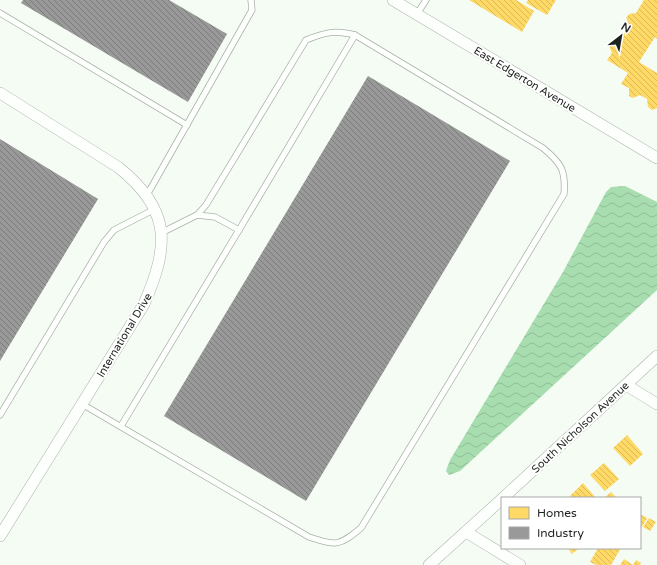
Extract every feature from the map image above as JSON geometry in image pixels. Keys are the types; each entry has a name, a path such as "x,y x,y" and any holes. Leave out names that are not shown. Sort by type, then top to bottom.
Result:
{"street":[{"name":"East Edgerton Avenue","path":"393,0 657,158"},
{"name":"International Drive","path":"0,93 118,167 134,180 147,195 159,216 162,250 156,278 144,304 0,536"},
{"name":"South Nicholson Avenue","path":"503,497 657,356"},
{"path":"626,385 657,404"},
{"name":"South Nicholson Avenue","path":"430,565 501,499"},
{"path":"466,532 520,565"}],"lane":[{"path":"147,195 252,10 251,0"},
{"path":"417,14 426,0"},
{"path":"0,13 187,125"},
{"path":"82,404 309,537 331,544 344,541 361,528 564,194 565,177 556,159 543,148 355,35 340,31 324,33 306,40 206,205 197,215 161,233"},
{"path":"121,426 355,35"},
{"path":"0,415 109,236 114,230 155,209"},
{"path":"197,215 215,217 239,230"}],"water":[{"path":"625,186 657,202 657,290 460,471 449,475 446,471 450,460 563,272 606,192 611,187"}],"building: Homes":[{"path":"469,0 516,0 534,11 522,32"},
{"path":"528,0 556,0 547,15 526,3"},
{"path":"644,0 657,0 657,39 655,37 639,62 657,73 657,108 652,110 648,107 647,99 640,95 633,98 629,96 629,88 621,84 628,73 607,60 612,53 609,46 612,42 619,41 629,24 626,18 629,14 636,13"},
{"path":"627,435 643,454 630,466 613,448"},
{"path":"604,463 619,479 605,491 590,475"},
{"path":"583,483 595,497 571,497 570,496"},
{"path":"611,492 616,497 605,497"},
{"path":"641,515 647,518 641,528"},
{"path":"649,518 656,522 650,531 643,527"},
{"path":"570,549 578,549 572,554 569,550"},
{"path":"597,549 620,549 611,565 596,565 590,562"},
{"path":"624,559 633,565 620,565"},
{"path":"636,560 641,563 640,565 633,565"}],"building: Industry":[{"path":"23,0 169,0 227,34 188,102 21,3"},
{"path":"368,76 510,161 306,501 164,416"},
{"path":"0,139 98,199 0,361"}]}
